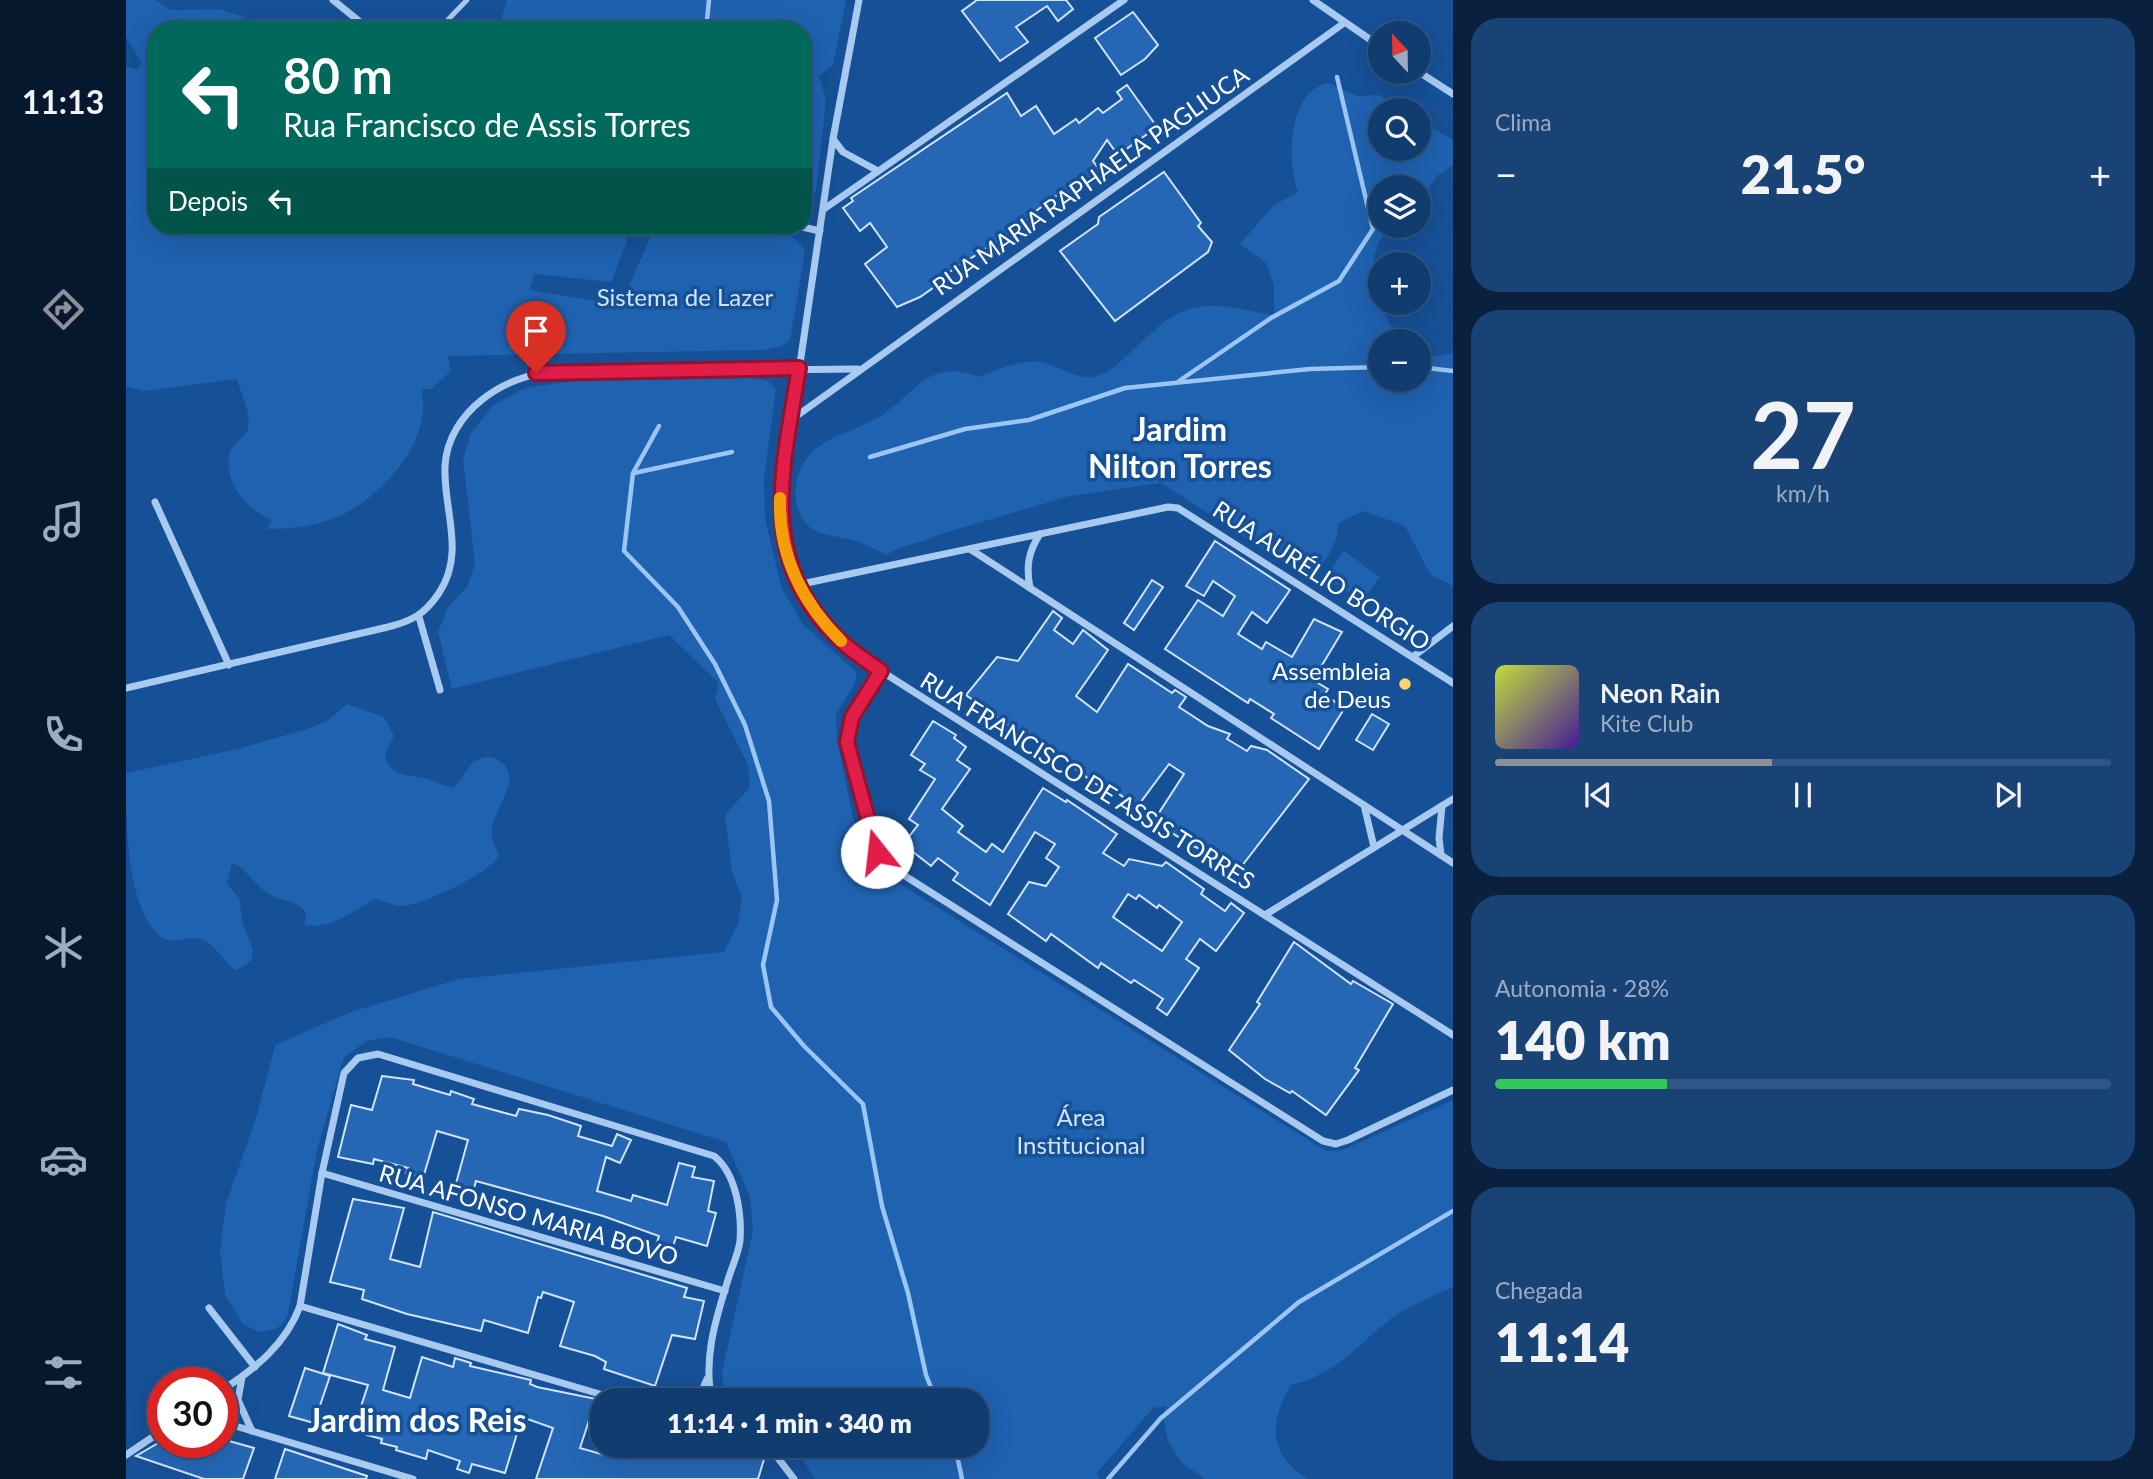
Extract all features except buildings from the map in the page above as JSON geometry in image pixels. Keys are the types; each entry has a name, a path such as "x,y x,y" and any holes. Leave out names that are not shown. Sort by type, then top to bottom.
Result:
{"street":[{"path":"333,0 359,21"},
{"path":"824,209 1124,0"},
{"path":"1314,0 1368,39"},
{"name":"RUA FRANCISCO DE ASSIS TORRES","path":"860,1 833,139 780,500 784,550 797,585 808,603 839,640 881,671 1453,1035"},
{"name":"RUA MARIA RAPHAELA PAGLIUCA","path":"790,420 1344,23"},
{"path":"1432,80 1453,94"},
{"path":"833,139 843,152 878,172"},
{"path":"812,229 820,231"},
{"path":"126,688 419,617 446,582 452,565 453,546 445,466 450,446 470,412 498,388 536,373 858,369"},
{"path":"155,502 229,664"},
{"name":"RUA AURÉLIO BORGIO","path":"1041,534 1168,507 1187,511 1453,683"},
{"path":"797,585 1041,534"},
{"path":"1030,588 1026,571 1031,548 1041,534"},
{"path":"970,549 1453,863"},
{"path":"419,617 440,690"},
{"path":"1414,656 1453,626"},
{"path":"881,671 852,717 847,742 873,840 883,862 1323,1141 1336,1144 1453,1090"},
{"path":"1265,915 1453,799"},
{"path":"1364,804 1374,847"},
{"path":"1441,855 1439,838 1442,806"},
{"path":"238,1380 255,1367 293,1324 300,1306 322,1173 344,1073 358,1058 378,1054 713,1156 724,1164 735,1191 740,1218 740,1243 710,1346 707,1378 703,1388"},
{"name":"RUA AFONSO MARIA BOVO","path":"322,1173 725,1291"},
{"path":"300,1306 590,1391"},
{"path":"209,1308 255,1367"},
{"path":"242,1377 238,1400 252,1431"},
{"path":"707,1378 709,1388"},
{"path":"238,1427 413,1479"},
{"path":"126,1455 147,1441"},
{"path":"778,1458 793,1479"}],"lane":[{"path":"447,21 467,0"}],"green space":[{"name":"Sistema de Lazer","path":"126,0 155,0 171,10 218,9 242,16 248,21 147,21 147,235 626,235 627,241 611,282 534,274 530,290 621,305 651,235 788,235 795,239 805,252 790,340 782,346 762,350 448,356 451,371 431,389 421,389 423,408 420,428 401,465 387,482 354,508 337,517 321,523 267,529 272,520 246,502 233,484 230,474 230,452 247,431 249,418 237,379 144,391 126,386 126,66 138,70 141,62 126,37"},
{"path":"507,0 846,0 833,65 819,76 826,101 816,192 812,195 812,21 501,21"},
{"path":"1329,83 1357,96 1379,95 1384,98 1368,98 1368,161 1431,161 1431,127 1453,140 1453,165 1438,175 1431,185 1431,175 1368,175 1368,238 1382,238 1375,252 1368,252 1368,315 1385,315 1393,329 1368,329 1368,392 1431,392 1431,358 1453,353 1453,586 1430,574 1405,526 1363,511 1338,524 1329,554 1309,579 1161,483 1070,496 938,535 898,548 887,555 856,541 820,533 804,521 797,506 796,491 802,465 810,454 831,439 882,415 915,387 936,374 961,372 978,377 1033,361 1079,376 1093,377 1116,365 1165,321 1179,313 1214,306 1274,315 1274,285 1266,263 1240,244 1274,205 1298,192 1292,163 1294,128 1305,98 1315,88"},
{"name":"Área Institucional","path":"751,378 767,380 776,389 764,479 765,518 781,586 802,623 857,673 855,683 836,715 837,740 862,860 1326,1151 1343,1150 1453,1100 1453,1287 1399,1313 1323,1373 1292,1384 1279,1411 1276,1436 1285,1459 1308,1479 1205,1479 1181,1462 1168,1441 1163,1416 1166,1406 1153,1408 1097,1473 1099,1479 815,1479 802,1458 989,1458 989,1388 724,1388 722,1372 753,1231 750,1197 726,1142 390,1037 367,1041 344,1057 317,1150 288,1314 284,1323 276,1329 259,1332 243,1324 225,1294 220,1251 226,1204 257,1115 275,1045 351,1012 459,979 724,952 738,924 742,898 732,872 725,815 750,787 748,765 715,699 719,683 669,635 452,689 438,632 448,607 467,587 475,564 463,459 471,433 492,406 525,388 574,381"},
{"path":"1344,551 1380,577 1362,602 1326,576"},
{"path":"347,704 384,717 394,736 385,754 391,767 399,773 425,778 452,788 470,766 480,759 493,758 506,766 509,782 492,832 499,855 494,862 471,879 411,905 402,906 375,899 333,922 314,926 305,925 306,913 299,906 266,892 232,863 227,884 239,898 243,924 253,950 251,961 237,970 203,940 164,939 151,927 135,888 128,840 126,773 238,749 307,729 327,721"}],"waterway":[{"path":"707,21 709,0"},
{"path":"1179,381 1271,318 1339,281 1373,229 1337,77"},
{"path":"870,457 965,429 1029,420 1125,388 1310,369 1368,367"},
{"path":"1431,368 1453,371"},
{"path":"659,426 633,473 624,551 678,607 715,664 745,725 769,801 777,900 763,965 771,1007 804,1046 863,1104 882,1206 908,1293 931,1388"},
{"path":"634,473 732,452"},
{"path":"1108,1479 1161,1418 1299,1302 1453,1211"},
{"path":"958,1458 962,1479"}],"slow traffic":[{"path":"780,498 780,526 784,550 797,585 823,623 841,641"}],"place":[{"name":"Assembleia de Deus","path":"1405,684"}],"district":[{"name":"Jardim Nilton Torres","path":"1180,446"},
{"name":"Jardim dos Reis","path":"417,1419"}],"route":[{"path":"536,373 799,368 780,500 780,526 784,550 797,585 808,603 839,640 881,671 852,717 847,742 877,852"}]}
